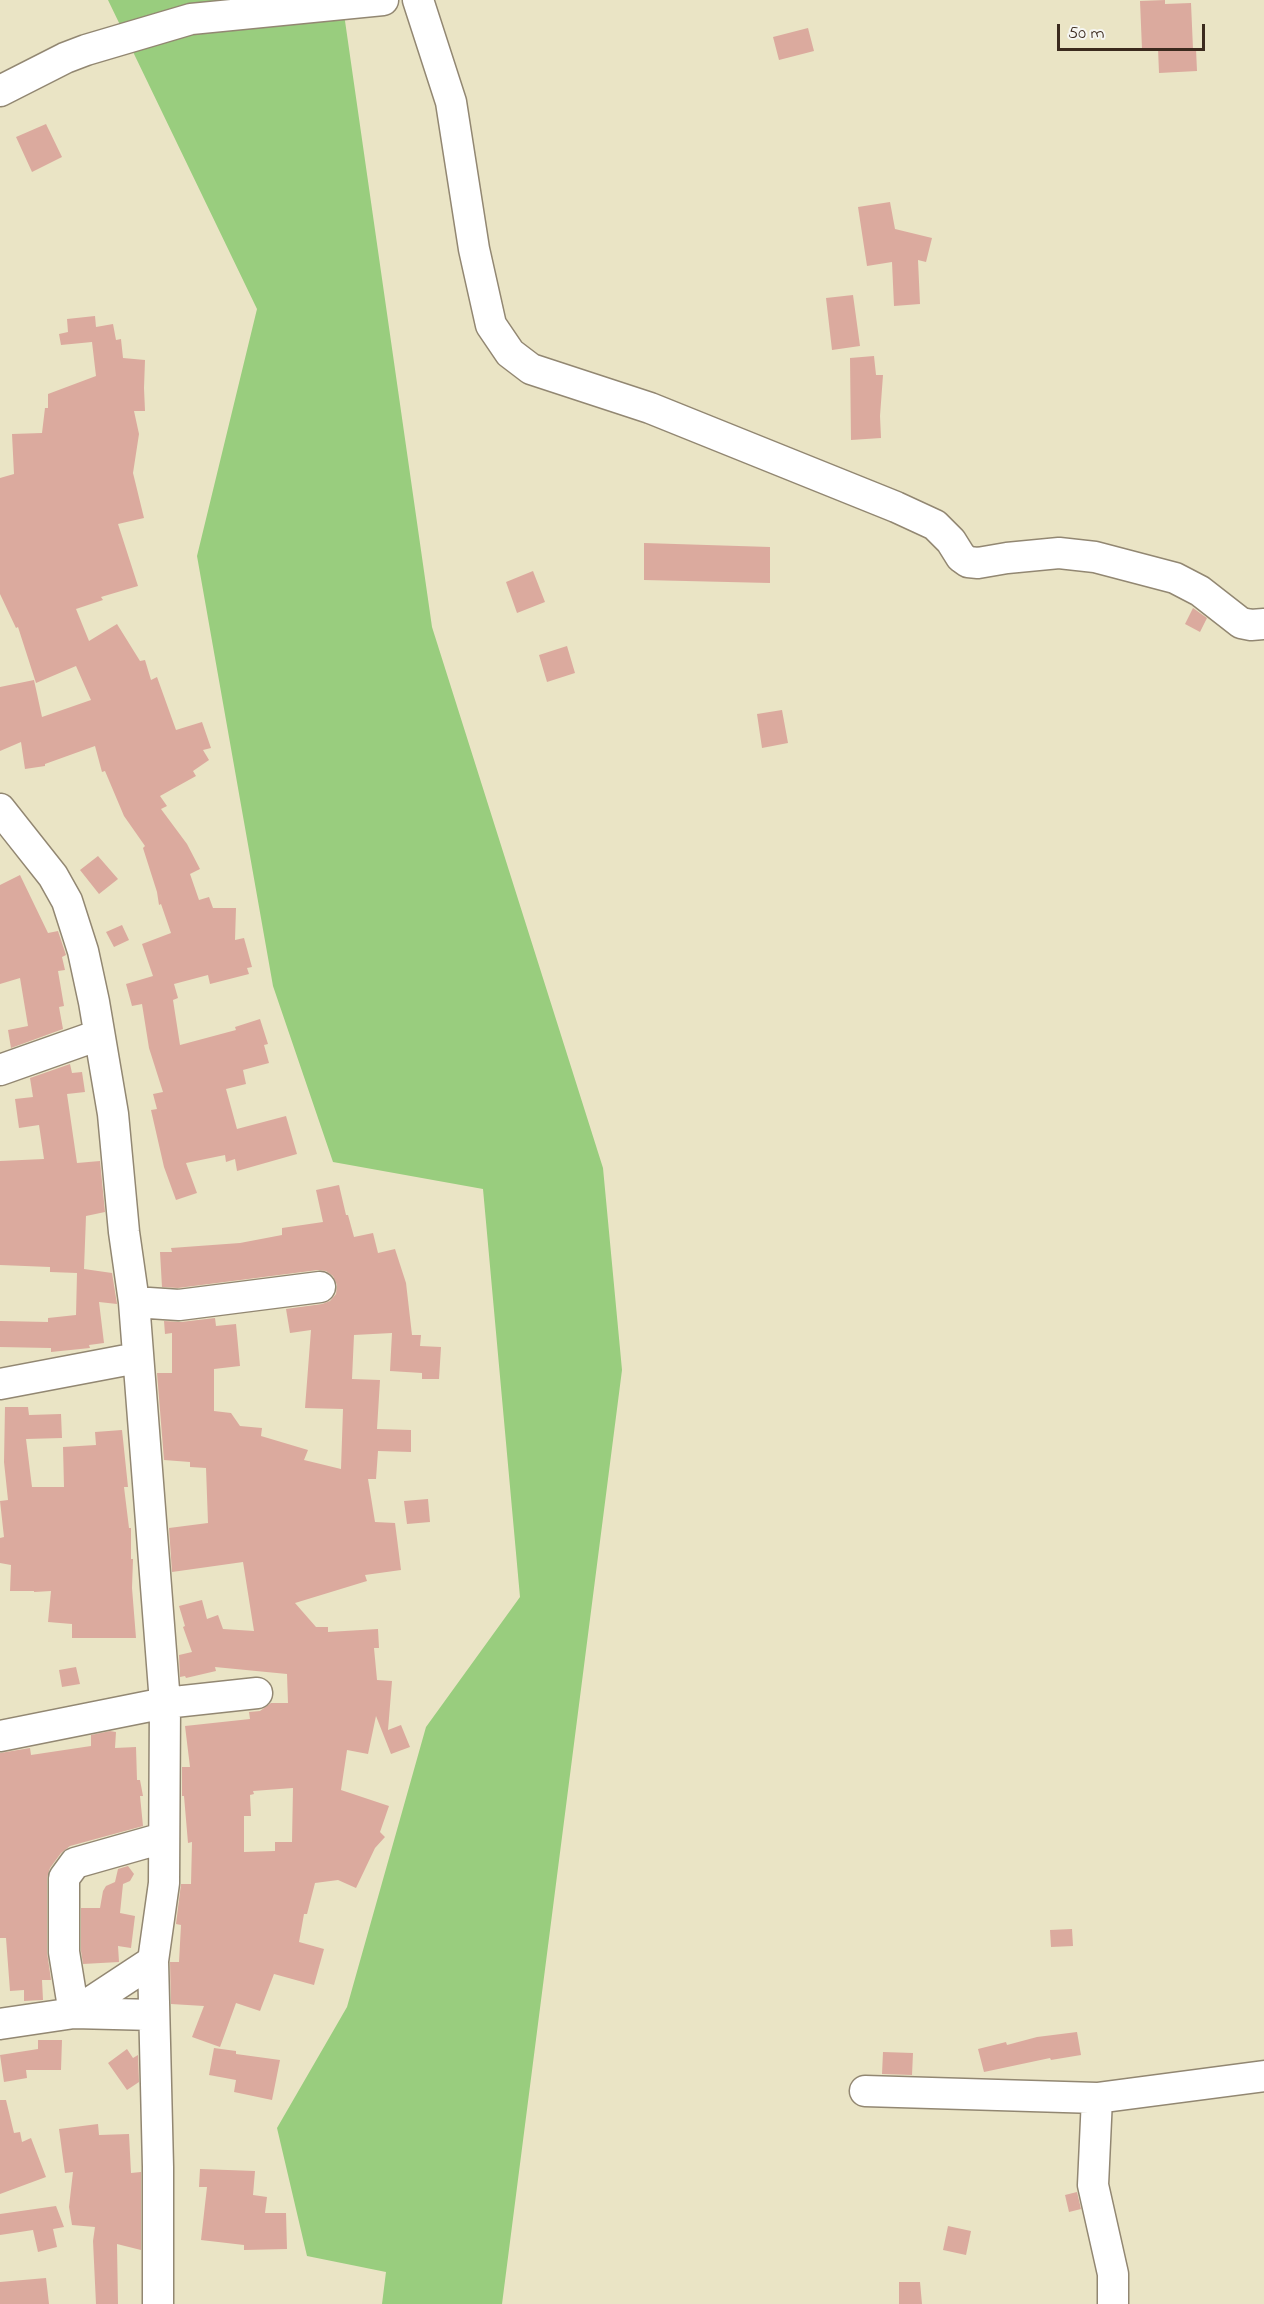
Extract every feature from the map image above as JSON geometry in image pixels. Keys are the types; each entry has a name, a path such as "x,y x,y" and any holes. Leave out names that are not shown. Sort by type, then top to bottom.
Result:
{"street":[{"path":"0,91 47,66 86,50 191,19 383,0"},
{"path":"418,0 451,102 474,249 491,325 510,353 531,369 650,408 896,507 935,525 951,541 961,557 968,562 978,563 1059,553 1095,557 1175,578 1200,591 1241,623 1264,624"},
{"path":"0,809 53,876 67,901 83,951 112,1114 134,1302 165,1703 163,1838 165,1883 153,1961 159,2213 158,2304"},
{"path":"0,1070 99,1035"},
{"path":"134,1302 179,1305 320,1287"},
{"path":"0,1384 137,1358"},
{"path":"0,1736 165,1703 257,1693"},
{"path":"74,2013 64,1952 64,1878 75,1863 163,1838"},
{"path":"74,2013 153,1961"},
{"path":"0,2024 74,2013 154,2015"},
{"path":"865,2091 1097,2098 1264,2076"},
{"path":"1097,2098 1093,2185 1113,2274 1113,2304"}],"green space":[{"path":"108,0 342,0 432,627 603,1168 622,1370 502,2304 382,2304 386,2272 307,2256 277,2128 347,2007 426,1727 520,1597 483,1189 333,1162 273,986 197,556 257,309"}],"building":[{"path":"1165,0 1165,4 1191,3 1193,49 1196,49 1197,71 1159,73 1158,48 1142,49 1140,1"},
{"path":"808,28 814,51 779,60 773,37"},
{"path":"46,124 62,157 32,172 16,137"},
{"path":"890,202 895,229 932,238 926,262 918,260 920,304 894,306 892,262 867,266 858,207"},
{"path":"853,295 860,346 832,350 826,298"},
{"path":"95,316 96,327 113,324 116,340 121,339 123,358 145,360 145,411 134,411 139,434 133,473 144,518 118,524 138,586 101,597 103,600 76,609 89,641 117,624 140,661 145,660 151,680 157,677 176,730 202,722 211,748 203,750 209,760 193,771 196,776 160,796 167,806 161,809 187,844 200,869 190,874 199,900 209,897 213,908 236,908 235,940 244,938 252,967 247,968 249,974 210,984 208,975 174,984 178,998 173,1000 180,1045 236,1030 235,1027 260,1019 268,1044 264,1045 269,1063 243,1070 246,1084 226,1089 237,1129 286,1116 297,1154 237,1171 235,1159 226,1162 225,1155 186,1163 197,1193 176,1200 164,1167 151,1110 157,1109 153,1094 163,1092 149,1048 142,1004 132,1006 126,984 153,976 142,944 171,933 161,904 159,905 143,848 145,846 124,816 105,771 102,772 95,746 45,764 45,766 25,769 21,742 0,751 0,687 34,680 42,717 91,700 76,666 36,683 18,627 16,628 0,594 0,478 14,474 12,434 42,433 45,408 48,408 48,394 96,376 92,342 61,345 59,334 68,332 67,319"},
{"path":"874,356 876,375 883,375 881,438 851,440 850,358"},
{"path":"644,543 770,547 770,583 644,580"},
{"path":"533,571 545,602 517,613 506,582"},
{"path":"1193,608 1207,618 1200,632 1185,624"},
{"path":"567,646 575,673 547,682 539,655"},
{"path":"782,710 788,743 762,748 757,714"},
{"path":"98,856 118,879 99,894 80,870"},
{"path":"20,875 48,933 58,931 66,955 62,957 65,970 58,971 64,1006 59,1007 63,1029 11,1048 8,1030 28,1026 20,978 0,984 0,885"},
{"path":"122,925 129,940 114,947 106,932"},
{"path":"70,1064 72,1073 82,1072 85,1092 67,1094 77,1163 100,1161 105,1212 86,1216 84,1269 112,1273 117,1304 99,1302 104,1343 89,1345 90,1348 51,1352 51,1348 0,1347 0,1321 48,1322 48,1318 76,1315 77,1273 50,1272 50,1267 0,1265 0,1161 44,1159 39,1125 19,1128 15,1099 33,1097 30,1078"},
{"path":"339,1185 354,1237 373,1233 378,1253 395,1249 406,1283 412,1335 421,1335 420,1346 441,1347 439,1379 422,1379 422,1373 390,1371 392,1333 354,1335 352,1379 380,1380 377,1429 411,1430 411,1452 378,1451 376,1479 368,1479 375,1522 395,1523 401,1570 365,1575 367,1581 295,1603 316,1627 328,1627 328,1632 378,1629 379,1648 374,1648 377,1680 392,1681 388,1730 401,1725 410,1747 391,1754 376,1716 368,1754 347,1750 341,1790 389,1806 380,1832 385,1837 375,1848 356,1888 338,1880 315,1883 307,1914 304,1914 299,1942 324,1949 314,1985 274,1974 260,2011 236,2003 220,2047 192,2037 204,2006 171,2004 170,1962 179,1962 181,1925 176,1924 181,1884 191,1884 192,1842 188,1843 184,1796 182,1796 182,1767 190,1767 185,1726 250,1719 249,1712 260,1711 271,1703 288,1703 287,1674 215,1667 216,1671 186,1678 185,1676 180,1677 179,1655 192,1652 183,1627 185,1626 179,1606 202,1600 207,1619 218,1615 223,1629 254,1631 243,1562 172,1572 169,1528 208,1523 206,1468 190,1467 190,1462 164,1460 157,1373 172,1373 172,1333 165,1334 164,1321 181,1322 215,1318 216,1326 236,1324 240,1366 214,1369 214,1411 231,1413 240,1426 262,1428 261,1436 308,1450 304,1460 341,1469 343,1409 305,1408 311,1330 290,1333 286,1309 330,1301 336,1294 337,1285 333,1276 326,1271 318,1270 178,1288 162,1287 160,1252 172,1252 171,1248 240,1243 282,1235 282,1228 323,1222 316,1190","holes":["293,1788 292,1842 275,1842 275,1851 244,1852 244,1816 251,1816 250,1795 254,1794 253,1791"]},
{"path":"5,1407 28,1407 29,1415 61,1414 62,1438 26,1439 32,1487 64,1487 63,1447 96,1445 95,1432 122,1430 128,1487 124,1487 129,1528 131,1528 136,1638 72,1638 72,1624 48,1622 51,1591 10,1591 11,1565 0,1563 0,1538 4,1537 0,1501 8,1500 4,1462"},
{"path":"428,1499 430,1522 407,1524 404,1501"},
{"path":"76,1667 80,1684 62,1687 59,1670"},
{"path":"116,1732 115,1748 136,1747 137,1780 140,1780 143,1796 140,1796 143,1826 70,1846 61,1853 50,1868 47,1878 47,1952 51,1980 42,1980 43,2000 24,2001 24,1990 10,1991 6,1938 0,1938 0,1753 30,1748 31,1755 91,1746 91,1735"},
{"path":"128,1866 134,1874 130,1881 123,1884 120,1913 135,1916 131,1948 118,1946 119,1962 83,1964 81,1908 100,1908 106,1886 115,1882 118,1869"},
{"path":"1072,1929 1073,1946 1051,1947 1050,1930"},
{"path":"1077,2032 1081,2055 1051,2060 1050,2058 984,2072 978,2049 1006,2042 1007,2045 1037,2037"},
{"path":"38,2040 62,2040 61,2070 26,2070 27,2078 4,2082 0,2055 38,2049"},
{"path":"214,2048 236,2051 236,2054 280,2060 272,2100 234,2092 236,2080 209,2075"},
{"path":"127,2049 133,2058 138,2055 139,2082 127,2090 108,2063"},
{"path":"883,2052 913,2053 912,2075 882,2074"},
{"path":"0,2100 6,2100 14,2133 20,2132 22,2142 31,2138 46,2177 0,2194"},
{"path":"98,2124 99,2135 129,2134 131,2173 141,2172 141,2250 117,2244 118,2304 96,2304 93,2241 95,2227 72,2225 69,2207 73,2172 65,2173 59,2129"},
{"path":"200,2169 255,2171 253,2195 267,2197 265,2213 286,2213 287,2249 244,2250 244,2245 201,2240 207,2187 199,2187"},
{"path":"1077,2192 1081,2209 1069,2212 1065,2195"},
{"path":"56,2206 64,2227 53,2229 57,2247 38,2252 33,2230 0,2235 0,2214"},
{"path":"948,2226 971,2231 966,2255 943,2250"},
{"path":"46,2278 49,2304 0,2304 0,2282"},
{"path":"899,2282 920,2282 922,2304 899,2304"}]}
